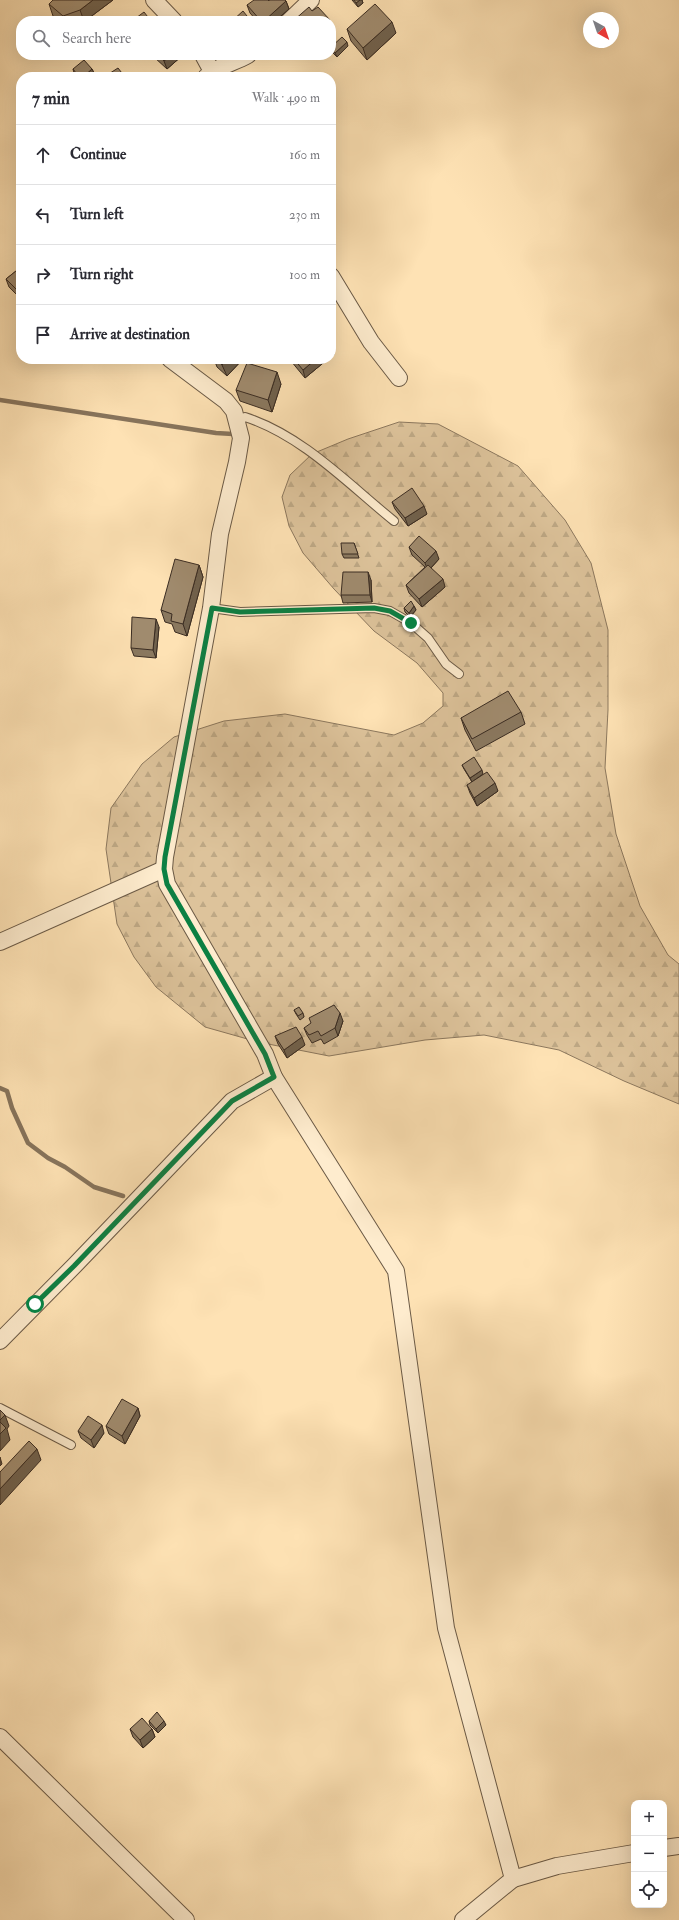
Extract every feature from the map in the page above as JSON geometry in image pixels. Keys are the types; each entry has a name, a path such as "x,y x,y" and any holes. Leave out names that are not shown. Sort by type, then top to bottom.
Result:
{"street":[{"path":"154,0 169,16"},
{"path":"294,16 311,0"},
{"path":"205,60 210,72"},
{"path":"217,72 240,60"},
{"path":"336,284 371,342 399,378"},
{"path":"177,364 226,401 234,411 241,438 237,462 220,534 212,608 165,857 164,869 167,884 265,1054 274,1077 396,1271 446,1628 513,1879"},
{"path":"0,942 164,869"},
{"path":"0,1341 232,1101 274,1077"},
{"path":"0,1737 186,1920"},
{"path":"667,1848 679,1846"},
{"path":"463,1920 513,1879 557,1866 631,1854"}],"lane":[{"path":"237,422 245,417 267,425 295,440 394,521"},
{"path":"212,608 240,612 374,608 390,611 411,623 428,638 446,664 459,674"},
{"path":"0,1408 71,1445"}],"green space":[{"path":"399,422 438,424 518,466 565,520 591,563 608,630 608,710 605,768 616,834 640,906 668,955 679,964 679,1104 624,1081 559,1050 484,1035 425,1040 329,1056 258,1042 205,1027 156,987 134,957 117,924 106,849 111,808 142,764 174,737 224,721 285,714 394,735 423,723 443,706 443,693 417,663 374,631 334,589 303,553 289,526 282,497 290,475 312,454 348,439"}],"building":[{"path":"53,0 93,0 80,10 63,16 49,4"},
{"path":"254,0 286,1 270,16 257,16 247,5"},
{"path":"375,4 392,22 363,48 347,29"},
{"path":"309,7 312,11 318,7 326,16 299,16"},
{"path":"243,11 247,16 238,16"},
{"path":"144,12 147,16 139,16"},
{"path":"342,37 347,42 336,52 336,42"},
{"path":"84,60 92,69 89,72 75,72 73,69"},
{"path":"118,68 121,72 112,72"},
{"path":"16,271 16,289 6,279"},
{"path":"247,364 277,372 268,400 236,390"},
{"path":"298,364 310,364 303,370"},
{"path":"412,488 424,506 405,518 392,502"},
{"path":"419,536 436,551 425,563 409,547"},
{"path":"341,543 354,543 358,554 342,554"},
{"path":"175,559 199,565 183,624 171,621 172,614 161,610"},
{"path":"428,565 443,579 419,599 406,585"},
{"path":"343,572 368,572 370,595 341,595"},
{"path":"411,601 414,606 409,613 404,608"},
{"path":"132,617 156,619 153,650 131,648"},
{"path":"508,691 521,712 472,739 461,718"},
{"path":"474,757 482,770 470,778 462,765"},
{"path":"487,772 495,783 474,798 467,785"},
{"path":"334,1005 340,1013 335,1028 321,1036 318,1031 309,1035 304,1028 311,1023 309,1018"},
{"path":"299,1007 303,1013 298,1016 294,1010"},
{"path":"296,1027 302,1037 284,1050 275,1036"},
{"path":"122,1399 138,1408 122,1436 106,1426"},
{"path":"0,1410 5,1415 0,1420"},
{"path":"88,1416 102,1425 91,1440 78,1431"},
{"path":"0,1422 6,1428 0,1434"},
{"path":"29,1441 37,1449 0,1489 0,1472"},
{"path":"157,1712 164,1721 156,1729 149,1721"},
{"path":"142,1718 152,1729 140,1740 130,1729"}],"waterway":[{"path":"0,400 216,433 233,434"},
{"path":"0,1088 7,1091 12,1108 28,1143 48,1158 65,1167 94,1187 123,1196"}],"route":[{"path":"35,1304 74,1266 232,1101 274,1077 265,1054 167,884 164,869 212,608 240,612 374,608 390,611 411,623"}]}
